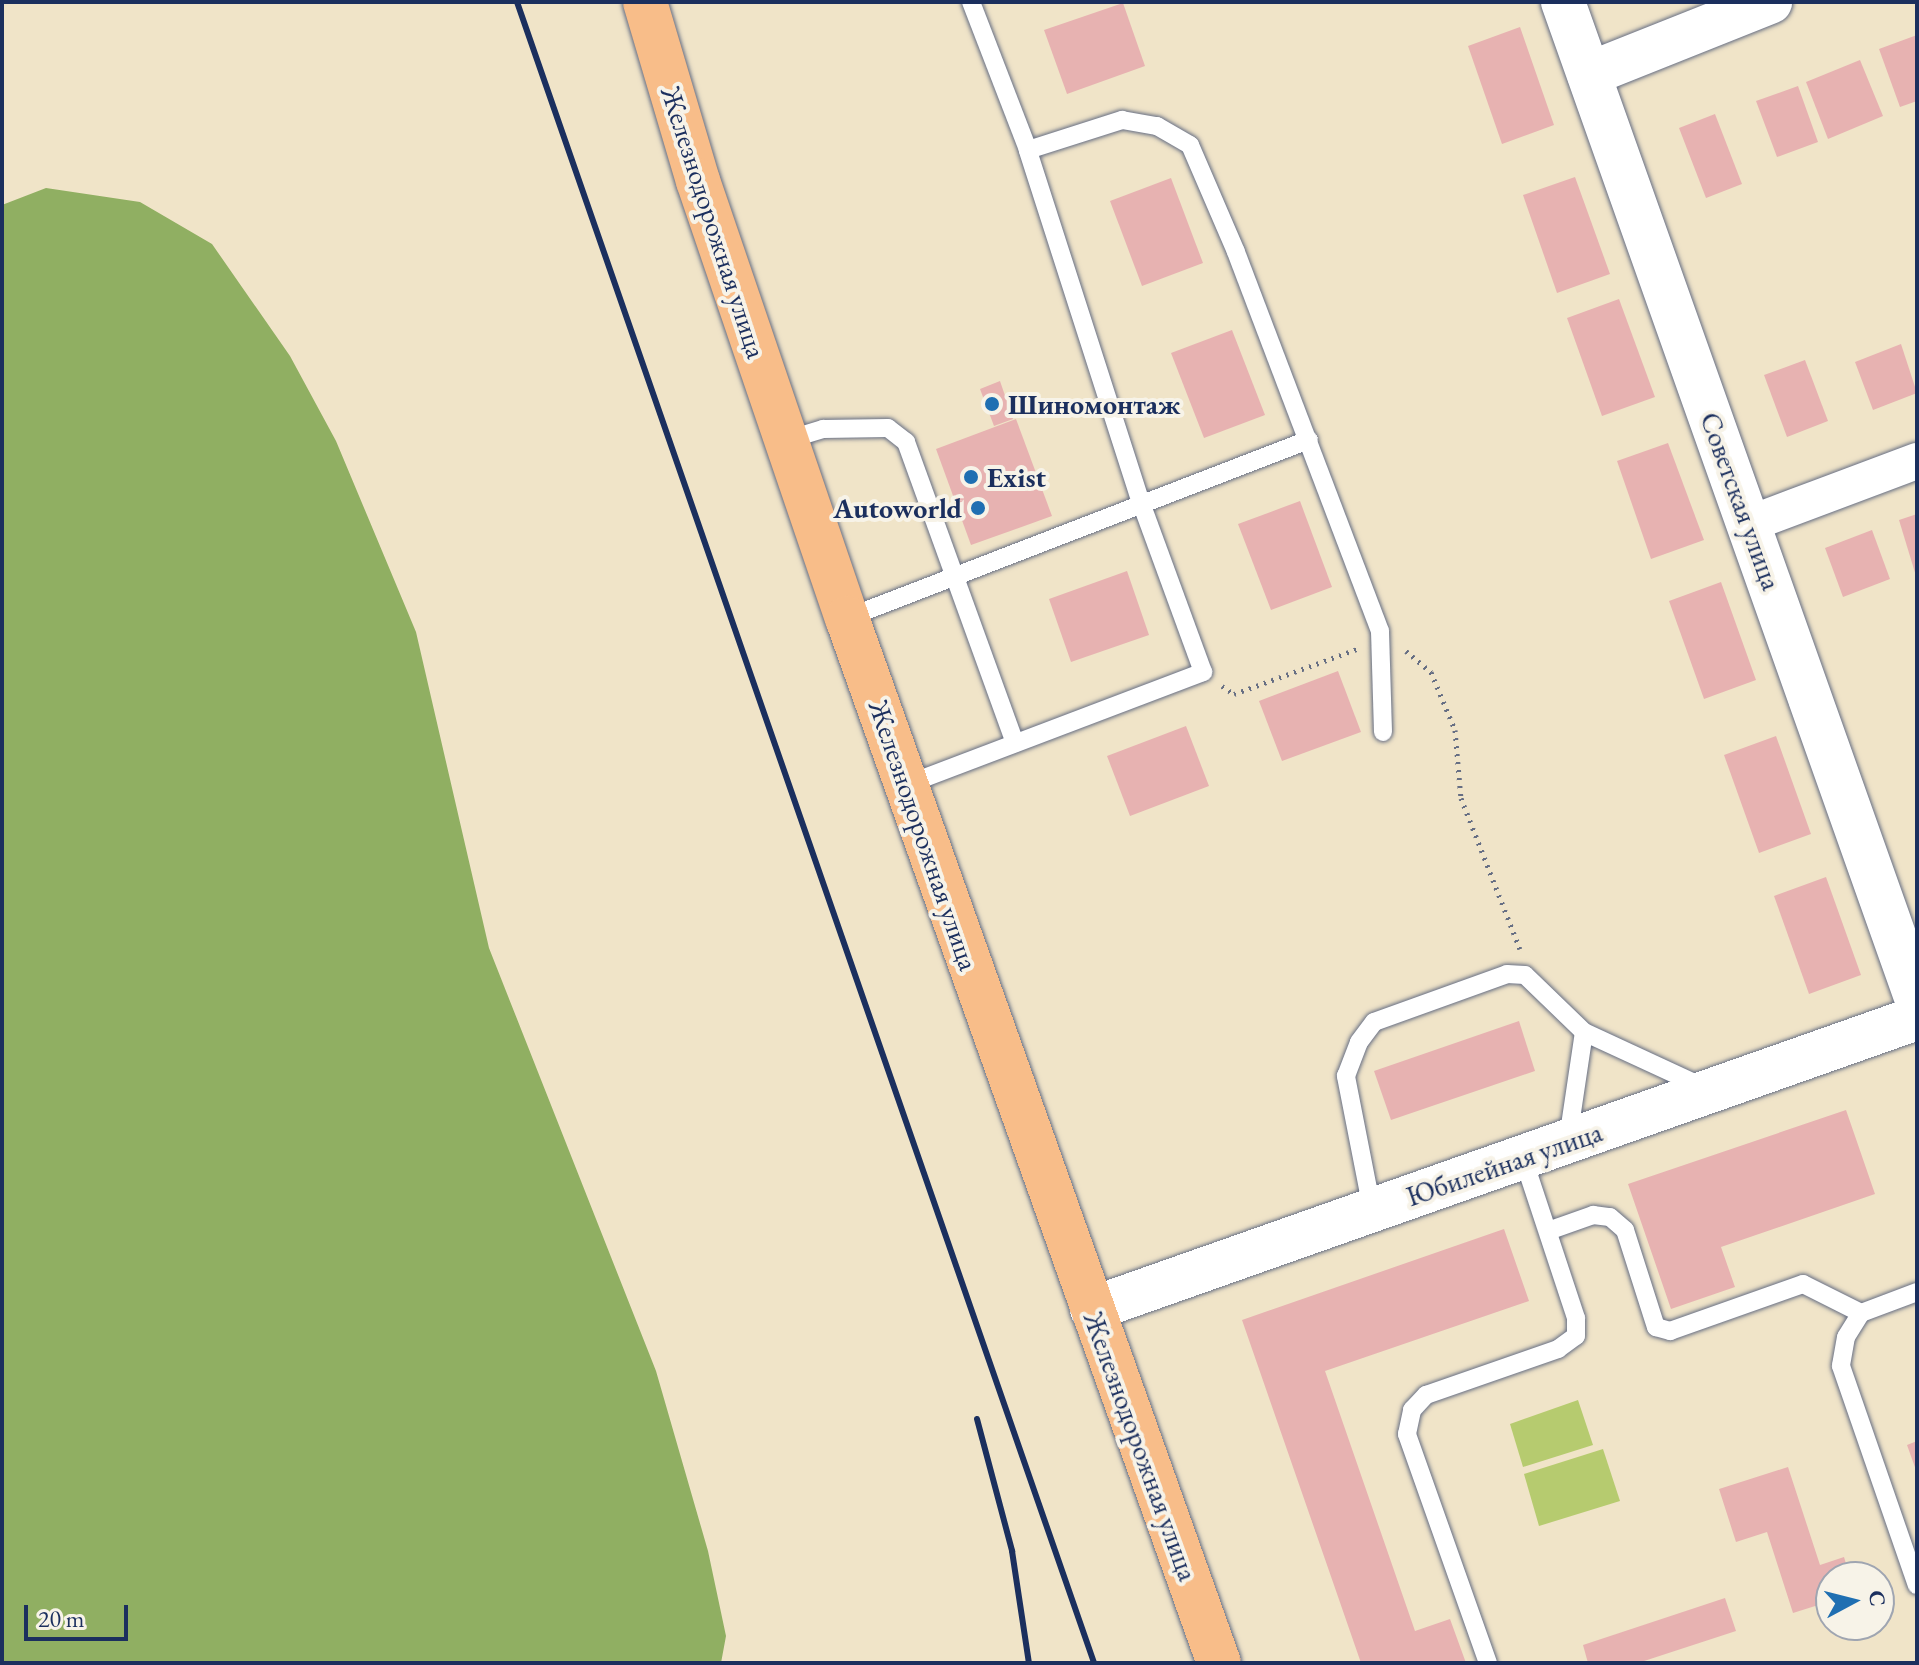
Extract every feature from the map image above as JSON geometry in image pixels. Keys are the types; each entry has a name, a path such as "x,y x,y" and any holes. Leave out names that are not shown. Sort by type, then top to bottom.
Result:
{"main road":[{"name":"Железнодорожная улица","path":"645,2 698,181 847,618 1219,1663"}],"street":[{"name":"Советская улица","path":"1563,2 1917,1000"},
{"path":"1589,74 1770,2"},
{"path":"1749,524 1917,461"},
{"name":"Юбилейная улица","path":"1092,1309 1715,1092 1917,1018"}],"lane":[{"path":"906,785 1203,672 1141,503 1028,150 971,2"},
{"path":"1028,150 1122,120 1157,126 1190,145 1309,440 1380,635 1383,732"},
{"path":"786,440 823,429 888,428 906,442 1015,743"},
{"path":"847,618 956,579 1141,503 1309,440"},
{"path":"1372,1209 1346,1076 1359,1042 1374,1022 1507,974 1525,975 1584,1032 1715,1092"},
{"path":"1567,1142 1584,1032"},
{"path":"1488,1663 1407,1434 1412,1410 1426,1395 1558,1349 1576,1336 1576,1318 1523,1158"},
{"path":"1548,1231 1593,1215 1610,1217 1625,1230 1656,1327 1670,1331 1803,1284 1861,1313"},
{"path":"1917,1292 1861,1313 1846,1337 1841,1366 1917,1585"}],"path":[{"path":"1203,672 1234,694 1380,635 1431,672 1455,730 1461,798 1522,956"}],"green space":[{"path":"46,188 140,202 212,244 290,356 336,441 416,632 489,948 656,1371 708,1551 726,1636 721,1663 2,1663 2,205"},
{"path":"1578,1400 1593,1445 1523,1467 1510,1424"},
{"path":"1603,1449 1620,1501 1539,1526 1524,1474"}],"building":[{"path":"1123,3 1145,66 1067,94 1044,30"},
{"path":"1520,27 1554,125 1502,144 1468,46"},
{"path":"1917,35 1917,101 1900,107 1879,49"},
{"path":"1860,60 1883,116 1828,139 1806,82"},
{"path":"1798,86 1818,142 1777,157 1756,101"},
{"path":"1715,114 1742,184 1706,198 1679,128"},
{"path":"1575,177 1610,274 1557,293 1523,195"},
{"path":"1171,178 1203,263 1142,286 1110,201"},
{"path":"1619,299 1655,397 1602,416 1567,318"},
{"path":"1232,330 1265,415 1204,438 1171,353"},
{"path":"1901,344 1917,393 1873,410 1855,362"},
{"path":"1805,360 1828,421 1787,437 1764,375"},
{"path":"1000,381 1013,419 994,426 980,389"},
{"path":"1016,419 1052,516 971,545 936,449"},
{"path":"1668,443 1704,540 1651,559 1617,461"},
{"path":"1300,501 1332,587 1271,610 1238,524"},
{"path":"1917,514 1917,576 1916,576 1899,520"},
{"path":"1872,530 1890,579 1843,597 1825,548"},
{"path":"1127,571 1149,635 1071,662 1049,599"},
{"path":"1721,582 1756,680 1704,699 1669,601"},
{"path":"1338,671 1361,732 1282,761 1259,701"},
{"path":"1186,726 1209,786 1130,816 1107,756"},
{"path":"1776,736 1811,834 1759,853 1724,755"},
{"path":"1826,877 1861,975 1809,994 1774,896"},
{"path":"1519,1021 1535,1071 1391,1120 1374,1071"},
{"path":"1846,1110 1875,1194 1721,1247 1735,1287 1671,1309 1628,1184"},
{"path":"1504,1229 1529,1301 1325,1371 1415,1631 1450,1619 1466,1663 1361,1663 1242,1320"},
{"path":"1917,1441 1917,1473 1907,1445"},
{"path":"1788,1467 1819,1561 1815,1561 1815,1606 1793,1613 1767,1532 1736,1542 1719,1489"},
{"path":"1725,1598 1736,1631 1638,1663 1588,1663 1583,1645"}],"railway":[{"path":"517,2 1094,1663"},
{"path":"977,1419 1012,1551 1029,1663"}],"place":[{"name":"Шиномонтаж","path":"992,404"},
{"name":"Exist","path":"971,477"},
{"name":"Autoworld","path":"978,508"}]}
